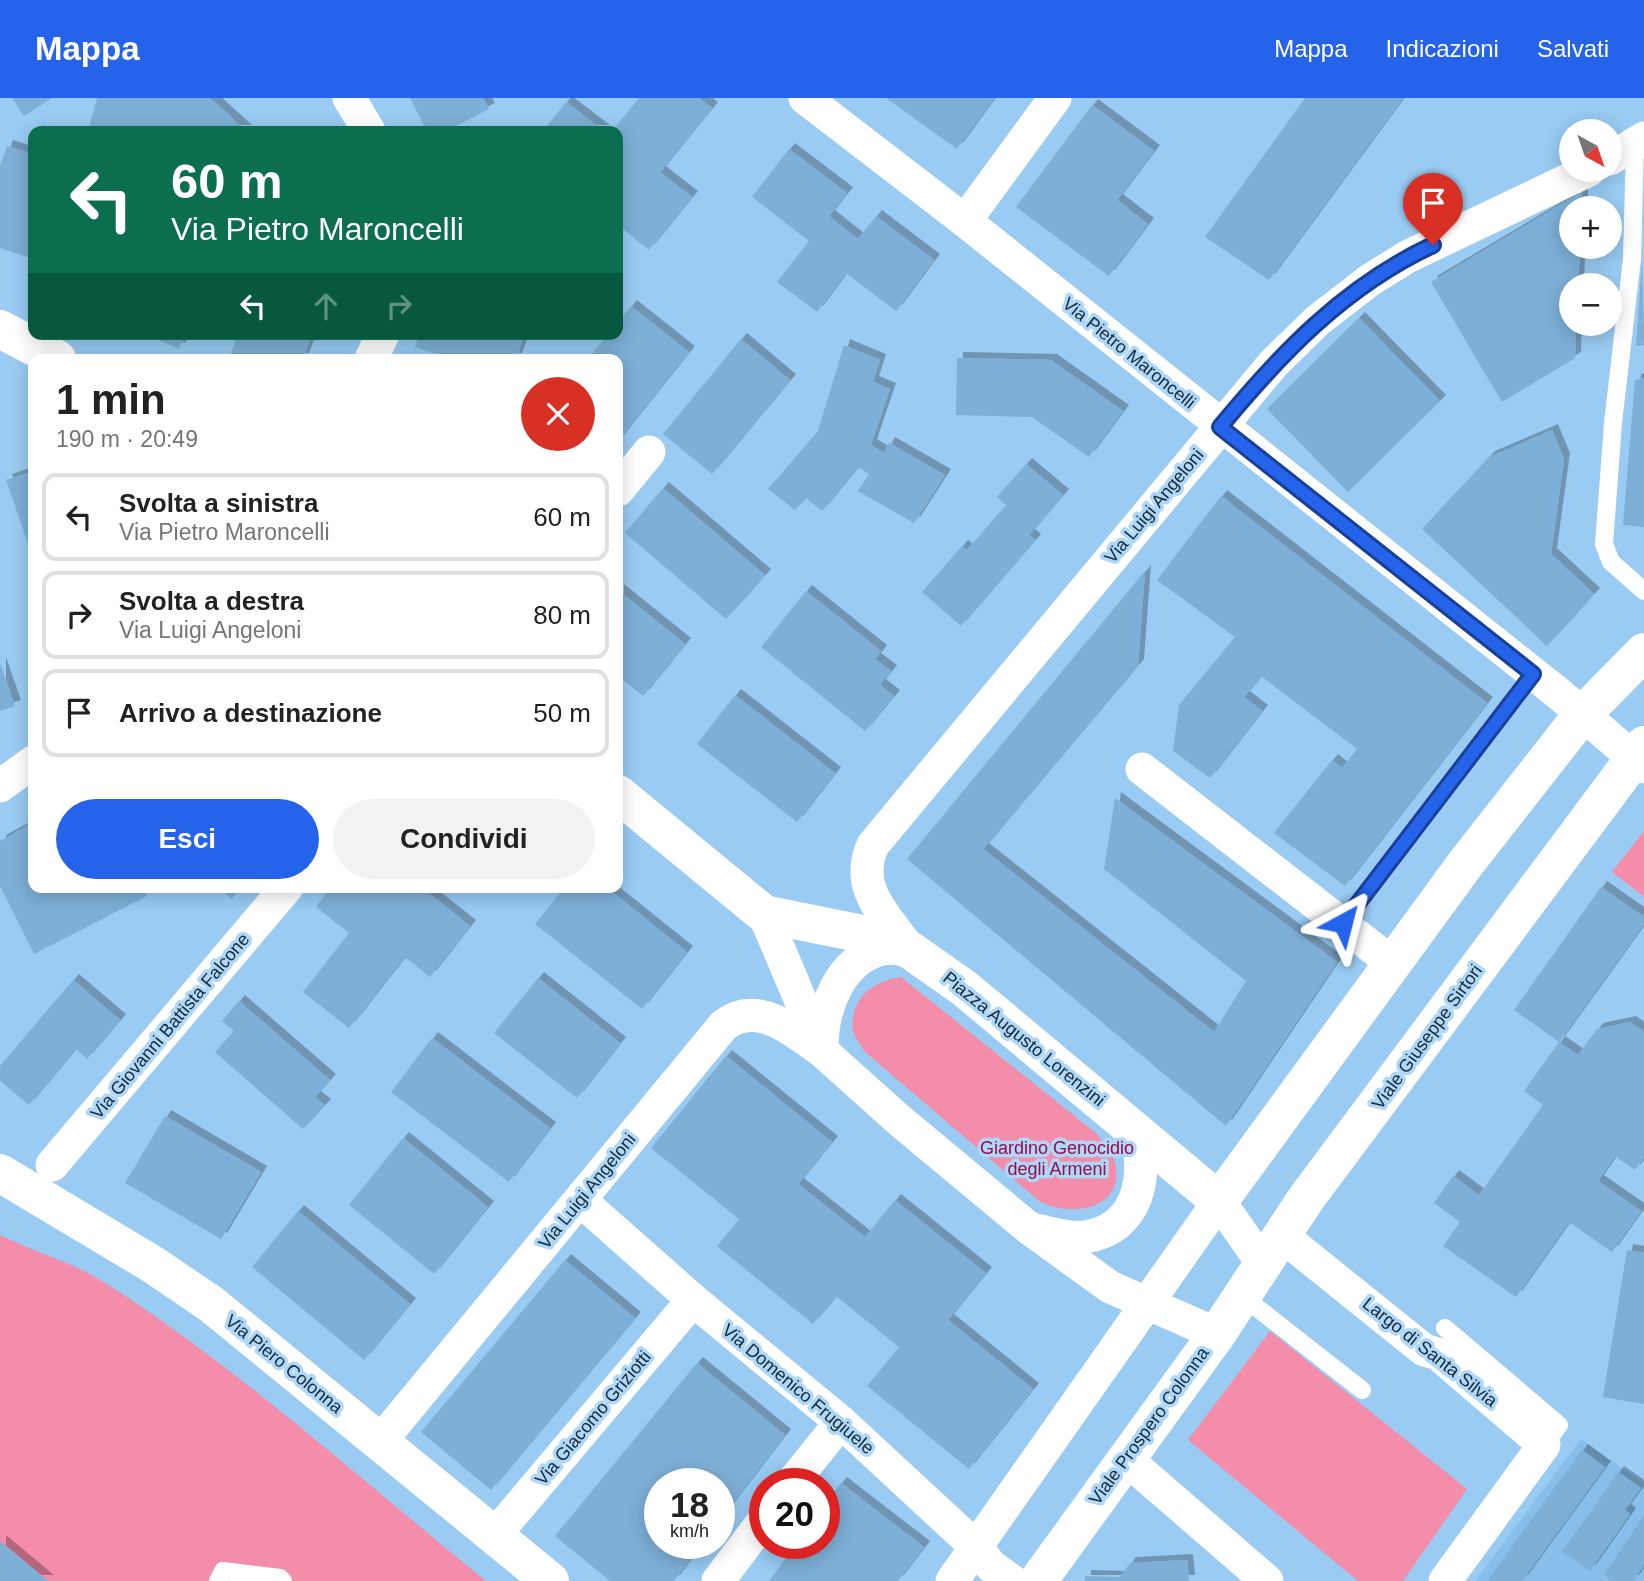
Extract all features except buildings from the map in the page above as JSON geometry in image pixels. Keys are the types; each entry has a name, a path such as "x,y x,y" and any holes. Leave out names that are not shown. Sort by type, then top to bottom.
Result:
{"street":[{"path":"349,98 366,126"},
{"name":"Via Pietro Maroncelli","path":"805,98 965,221 1583,715 1640,756"},
{"path":"965,221 1055,98"},
{"name":"Via Luigi Angeloni","path":"910,950 881,910 866,881 865,865 873,845 1273,364 1317,321 1370,280 1408,257 1564,182"},
{"path":"0,329 48,354"},
{"path":"623,484 649,452"},
{"path":"952,1581 1391,962 1583,715 1644,652"},
{"name":"Viale Giuseppe Sirtori","path":"1217,1334 1272,1250 1640,756"},
{"path":"0,786 28,766"},
{"path":"1142,769 1391,962"},
{"path":"623,798 764,914 822,1051 899,1120 1030,1229 1110,1287 1146,1305"},
{"name":"Via Giovanni Battista Falcone","path":"52,1165 282,893"},
{"name":"Piazza Augusto Lorenzini","path":"764,914 873,936 910,950 964,988 1219,1201"},
{"path":"822,1051 825,1013 839,982 848,971 868,955 884,948 910,950"},
{"name":"Via Luigi Angeloni","path":"379,1443 715,1034 732,1018 742,1014 768,1018 822,1051"},
{"path":"1030,1229 1077,1237 1101,1233 1115,1225 1130,1209 1140,1191 1143,1160 1135,1131"},
{"name":"Via Piero Colonna","path":"0,1173 178,1281 276,1355 379,1443 550,1581"},
{"name":"Via Domenico Frugiuele","path":"580,1200 693,1300 841,1422 976,1547 991,1566 1012,1581"},
{"path":"1219,1201 1272,1250"},
{"name":"Largo di Santa Silvia","path":"1272,1250 1424,1350 1438,1354 1544,1445"},
{"name":"Via Giacomo Griziotti","path":"494,1536 693,1300"},
{"name":"Viale Prospero Colonna","path":"1038,1581 1217,1334 1146,1305"},
{"path":"805,1468 841,1422"},
{"path":"1445,1581 1544,1445"},
{"path":"1126,1459 1267,1581"},
{"path":"718,1581 749,1540"}],"lane":[{"path":"1630,147 1632,259 1613,424 1604,544 1611,562 1644,590"},
{"path":"1343,923 1533,674"},
{"path":"1242,1296 1363,1390"},
{"path":"1444,1328 1559,1425 1544,1445"},
{"path":"218,1581 223,1571 280,1578 283,1581"}],"shaded area":[{"path":"1581,1439 1644,1484 1644,1581 1475,1581"}],"green space":[{"path":"1644,831 1644,897 1612,872"},
{"name":"Giardino Genocidio degli Armeni","path":"901,977 1097,1134 1115,1162 1116,1178 1112,1191 1104,1200 1080,1209 1066,1209 1039,1201 864,1051 853,1031 855,1010 859,1001 872,987"},
{"path":"0,1235 90,1274 153,1315 298,1425 486,1581 0,1581"},
{"path":"1270,1331 1467,1489 1403,1581 1358,1581 1188,1440"}],"route":[{"path":"1343,923 1533,674 1220,427 1273,364 1317,321 1370,280 1433,245"}]}
